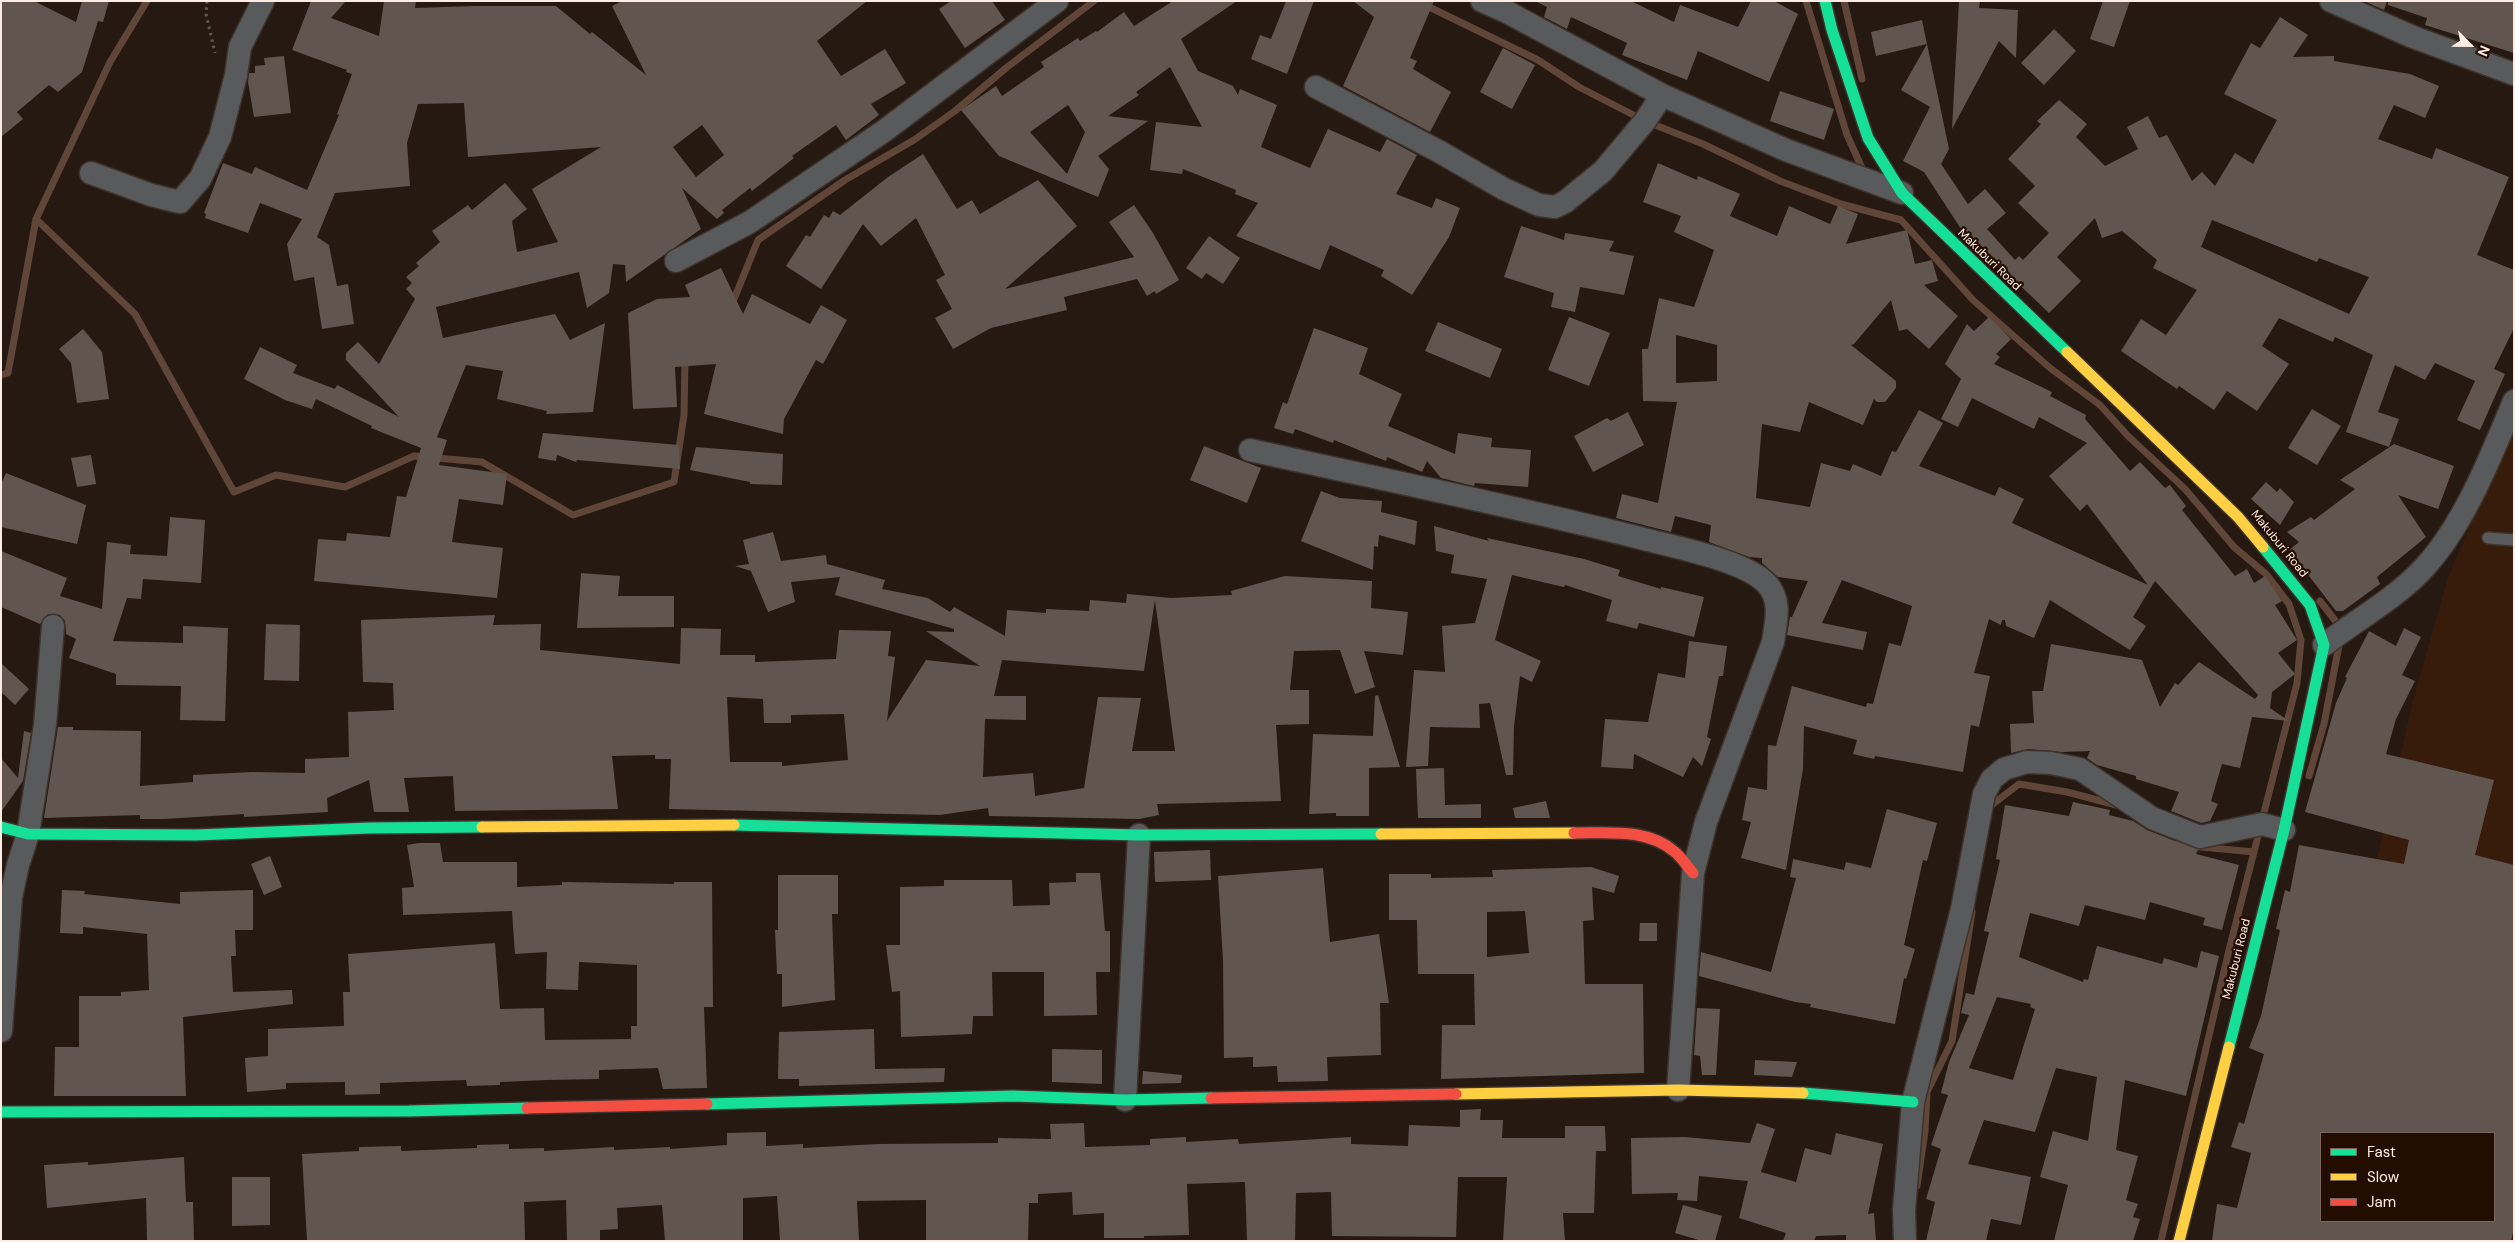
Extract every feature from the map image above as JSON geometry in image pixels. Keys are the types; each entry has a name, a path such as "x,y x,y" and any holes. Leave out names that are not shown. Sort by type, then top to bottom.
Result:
{"street":[{"path":"91,174 151,195 180,202 200,179 220,137 236,75 240,47 263,1"},
{"path":"676,261 750,222 846,157 1057,1"},
{"path":"1482,1 1508,12 1662,95 1786,150 1902,193"},
{"name":"Makuburi Road","path":"1825,1 1832,30 1868,138 1902,193 2238,517 2310,604 2324,645 2284,830 2178,1241"},
{"path":"2331,1 2413,37 2514,74"},
{"path":"1316,87 1440,152 1504,189 1539,205 1555,207 1565,202 1604,170 1645,121 1662,95"},
{"path":"2324,645 2381,606 2421,570 2443,542 2476,487 2514,401"},
{"path":"1250,450 1676,547 1729,563 1750,572 1766,584 1777,599 1777,619 1773,642 1706,822 1693,873 1678,1090"},
{"path":"1,1031 11,897 18,865 28,834 45,725 53,626"},
{"path":"1905,1241 1904,1210 1914,1102 1962,909 1984,794 1992,779 2004,769 2027,762 2051,763 2080,769 2152,818 2200,837 2262,824 2284,830"},
{"path":"1,827 28,834 196,835 369,828 683,824 1139,835 1623,833 1654,838 1675,852 1693,873"},
{"path":"1125,1100 1139,835"},
{"path":"1,1112 410,1111 1012,1096 1125,1100 1678,1090 1773,1090 1914,1102"}],"lane":[{"path":"2488,538 2514,540"}],"path":[{"path":"207,1 206,14 216,54 236,75"}],"shaded area":[{"path":"2514,421 2514,1241 2291,1241 2413,700 2448,578"}],"building":[{"path":"1,1 34,1 76,22 82,1 109,1 103,22 98,21 82,72 58,92 49,85 17,112 23,119 1,137"},
{"path":"311,1 346,1 331,18 379,36 384,1 416,1 415,8 556,6 590,34 592,32 646,75 612,6 622,1 867,1 817,41 841,76 885,49 906,83 871,104 879,115 846,140 836,125 792,156 794,158 752,191 750,188 722,210 724,213 717,219 682,188 701,229 626,282 625,265 613,264 609,293 587,308 579,272 436,307 443,338 555,314 570,340 605,323 593,412 546,414 547,411 497,399 503,371 466,365 437,437 447,440 439,465 507,474 503,505 459,499 452,542 503,548 497,598 314,581 318,539 346,541 347,533 390,537 397,496 406,497 421,448 371,428 372,426 316,399 312,409 285,400 244,379 260,347 297,365 293,373 335,389 337,385 399,417 346,360 346,353 358,342 379,364 415,299 406,289 412,283 406,277 419,266 416,263 440,242 432,231 468,205 472,210 505,183 527,209 512,221 517,252 558,242 532,189 601,147 468,157 464,103 418,104 407,143 410,186 335,193 317,237 329,245 337,286 348,284 354,324 322,329 314,277 294,281 287,244 302,219 260,203 248,233 205,218 206,214 204,213 223,163 252,174 255,167 307,190 339,115 337,114 352,74 346,72 347,70 292,50","holes":["702,125 724,155 696,177 673,147"]},
{"path":"951,1 992,1 1005,20 965,48 939,9"},
{"path":"1173,1 1237,1 1181,39 1198,71 1233,86 1238,95 1240,89 1277,105 1261,147 1310,168 1328,129 1380,152 1387,139 1417,155 1396,194 1432,208 1436,198 1460,208 1449,237 1412,295 1381,276 1384,270 1330,245 1320,270 1236,236 1258,203 1235,194 1236,190 1183,169 1182,174 1150,170 1156,122 1202,127 1170,67 1136,92 1139,95 1108,116 1148,121 1098,156 1109,169 1098,197 999,156 961,110 996,86 1002,96 1044,67 1041,62 1078,38 1080,41 1097,32 1124,12 1134,26","holes":["1068,105 1085,132 1067,174 1030,132"]},
{"path":"1286,1 1314,1 1287,74 1251,59 1260,35 1271,39"},
{"path":"1353,1 1434,1 1410,58 1417,61 1413,69 1451,92 1430,132 1343,86 1374,17"},
{"path":"1535,1 1631,1 1674,22 1680,5 1738,27 1751,1 1774,1 1798,14 1769,82 1698,51 1687,80 1622,55 1627,43 1571,17 1567,29 1544,17 1547,7"},
{"path":"1959,1 1980,1 1979,8 2018,10 2016,58 1999,41 1952,129"},
{"path":"2103,1 2130,1 2114,47 2090,39"},
{"path":"2364,1 2387,1 2384,10"},
{"path":"2388,1 2514,1 2514,53 2425,25 2427,18 2388,5"},
{"path":"2280,17 2308,35 2293,57 2334,56 2334,61 2410,74 2439,86 2425,118 2394,105 2378,139 2432,159 2436,148 2509,177 2477,255 2514,270 2514,328 2494,369 2505,374 2480,430 2457,420 2475,381 2435,363 2425,380 2395,365 2378,412 2399,419 2389,447 2346,432 2373,355 2335,337 2333,342 2279,318 2262,346 2289,364 2257,411 2227,391 2214,410 2179,386 2177,389 2121,351 2141,319 2166,335 2197,290 2153,268 2157,260 2122,231 2102,238 2095,218 2057,257 2081,281 2049,313 1961,229 1924,172 1903,161 1930,107 1901,90 1927,44 1949,149 1941,164 1968,204 1985,189 2006,213 1987,229 2015,260 2019,256 2023,260 2049,233 2018,203 2035,186 2008,159 2041,124 2037,121 2059,100 2087,124 2076,137 2105,166 2138,149 2127,127 2148,116 2159,138 2167,135 2192,181 2202,172 2215,186 2235,153 2253,164 2277,120 2224,94 2251,43 2260,48","holes":["2212,220 2317,262 2319,258 2369,277 2349,314 2201,247"]},
{"path":"1922,20 1927,44 1876,56 1871,32"},
{"path":"2054,29 2076,51 2044,85 2021,63"},
{"path":"1503,48 1535,65 1512,109 1480,92"},
{"path":"284,56 291,113 254,117 248,82 249,73 255,73 255,66 265,65 264,58"},
{"path":"1780,91 1834,109 1824,140 1770,121"},
{"path":"923,154 957,209 972,200 980,214 1038,180 1077,226 1005,289 1134,257 1109,222 1134,205 1153,233 1179,280 1156,294 1155,291 1147,296 1137,279 1064,297 1067,310 991,328 953,349 935,318 952,309 936,280 945,275 916,218 881,246 863,224 821,289 786,266 806,235 810,237 824,215 829,218 833,211 840,215 888,177"},
{"path":"1658,163 1697,180 1698,176 1740,194 1730,216 1777,236 1789,206 1830,224 1838,206 1858,214 1846,244 1907,230 1915,264 1932,260 1938,281 1924,285 1958,316 1929,349 1907,329 1899,331 1891,300 1854,344 1851,345 1896,381 1896,388 1885,402 1877,402 1874,399 1863,425 1809,402 1800,432 1762,424 1756,498 1810,507 1821,463 1850,471 1853,464 1881,476 1892,451 1896,452 1919,410 1943,423 1919,466 1995,496 1999,487 2024,499 2012,523 2148,585 2087,504 2080,511 2049,476 2087,443 2039,417 2034,429 1972,398 1958,427 1941,419 1961,379 1945,364 1967,324 1974,331 1989,317 2011,339 1996,354 2000,357 1994,364 2052,392 2050,396 2086,415 2085,419 2130,471 2140,462 2165,488 2170,485 2186,506 2182,510 2235,576 2247,569 2254,583 2265,576 2282,601 2275,605 2297,640 2278,653 2295,674 2272,692 2270,708 2289,721 2252,717 2240,768 2222,764 2211,801 2218,804 2210,821 2201,823 2171,811 2179,792 2136,779 2136,776 2097,765 2087,758 2090,751 2062,752 2028,749 2011,753 2010,724 2034,723 2032,691 2043,691 2051,644 2142,660 2160,707 2175,683 2178,685 2199,662 2255,699 2258,695 2155,581 2133,617 2146,626 2130,650 2050,600 2034,638 2006,626 2005,620 2002,620 2001,625 1989,619 1974,673 1990,676 1979,727 1971,725 1963,772 1875,756 1874,759 1853,754 1857,740 1804,726 1803,769 1786,870 1741,858 1751,822 1742,820 1748,787 1767,790 1768,745 1776,746 1792,686 1866,707 1867,703 1873,704 1889,643 1901,646 1912,606 1842,580 1822,623 1867,632 1863,650 1787,635 1790,617 1792,617 1808,581 1778,577 1762,563 1762,558 1749,557 1709,542 1711,525 1675,516 1671,532 1616,518 1622,494 1658,503 1677,402 1643,401 1642,349 1648,349 1659,298 1694,307 1714,250 1674,232 1681,216 1643,202","holes":["1676,335 1717,345 1717,381 1676,383"]},
{"path":"1521,226 1564,240 1565,233 1614,241 1609,251 1634,256 1624,295 1580,287 1575,312 1551,307 1554,293 1504,277"},
{"path":"1209,236 1240,258 1223,284 1206,273 1202,279 1186,268"},
{"path":"721,268 743,314 752,294 810,324 821,305 847,320 823,364 816,360 784,419 783,434 704,414 716,364 675,367 677,407 633,409 628,313 657,299 690,297 685,285"},
{"path":"1569,317 1610,333 1589,386 1548,370"},
{"path":"1438,322 1502,349 1490,378 1425,351"},
{"path":"1314,328 1368,348 1359,374 1402,394 1388,426 1455,454 1458,433 1492,438 1491,447 1531,450 1528,487 1475,483 1474,486 1441,478 1427,461 1422,472 1387,457 1386,461 1334,440 1333,443 1295,429 1293,434 1274,428 1283,402 1287,404"},
{"path":"83,329 102,352 109,399 77,403 71,363 59,349"},
{"path":"2312,409 2341,426 2317,465 2288,448"},
{"path":"1628,412 1644,445 1593,472 1574,436 1607,418 1611,421"},
{"path":"543,433 679,445 680,469 577,460 576,462 557,455 556,461 538,458"},
{"path":"2394,444 2454,466 2438,509 2398,495 2426,537 2377,577 2380,584 2343,611 2336,611 2289,550 2299,542 2287,532 2311,517 2314,520 2355,489 2340,480"},
{"path":"1204,446 1261,468 1247,503 1190,480"},
{"path":"696,447 783,454 782,485 750,484 750,482 690,470"},
{"path":"91,455 96,484 77,487 71,458"},
{"path":"6,473 86,505 77,544 1,527 1,484"},
{"path":"2266,482 2277,492 2280,488 2294,502 2280,525 2251,499"},
{"path":"1321,491 1340,498 1382,501 1381,512 1417,521 1415,545 1379,535 1378,547 1374,546 1373,570 1301,541"},
{"path":"170,517 205,520 201,583 143,579 141,599 127,598 113,641 183,643 183,626 228,628 225,721 180,720 181,686 116,685 116,674 69,658 76,639 66,634 65,621 60,615 48,614 40,624 1,607 1,551 67,578 60,596 102,609 107,542 131,545 130,554 167,556"},
{"path":"1434,526 1489,541 1487,538 1584,559 1620,570 1618,576 1661,589 1661,587 1704,597 1694,637 1639,623 1637,629 1606,621 1612,600 1565,585 1564,587 1512,575 1495,640 1541,661 1532,682 1520,676 1514,726 1513,775 1506,775 1490,703 1479,704 1480,728 1430,727 1428,766 1406,767 1414,670 1445,672 1442,626 1475,623 1487,579 1451,573 1454,555 1436,551"},
{"path":"773,532 781,561 826,555 827,564 885,580 882,589 928,598 950,612 954,607 1005,636 1007,610 1046,613 1046,609 1089,611 1090,600 1126,603 1127,594 1171,598 1232,595 1231,591 1285,576 1372,581 1371,608 1408,612 1403,655 1364,651 1375,687 1355,694 1340,650 1294,651 1290,690 1309,690 1309,724 1276,725 1281,801 1157,804 1159,815 1139,819 989,816 988,808 940,815 669,809 671,759 655,759 655,755 612,756 618,809 455,811 453,776 404,778 409,812 374,812 369,780 327,798 328,812 244,817 244,814 165,819 140,819 140,815 44,818 58,727 73,727 73,730 141,731 140,786 193,782 193,775 252,772 305,773 305,759 349,757 348,712 394,710 393,683 363,682 361,620 495,615 493,625 541,624 540,650 680,664 681,628 721,629 720,655 755,655 755,662 836,659 839,630 891,631 888,656 895,657 887,721 926,660 980,666 926,631 954,632 954,629 835,595 840,577 791,582 795,602 768,612 751,571 735,566 749,564 743,540","holes":["1155,600 1175,751 1132,751 1141,698 1098,697 1084,788 1035,796 1033,773 983,777 985,719 1026,720 1026,696 994,696 1002,660 1144,671","727,697 763,699 764,723 791,723 791,715 844,714 848,760 782,766 782,762 730,762"]},
{"path":"581,573 620,576 618,596 674,596 674,627 577,628"},
{"path":"266,624 300,625 299,681 264,680"},
{"path":"2404,628 2421,637 2402,675 2415,681 2396,719 2386,754 2494,780 2475,855 2514,865 2514,1228 2511,1241 2212,1241 2217,1204 2237,1208 2251,1153 2231,1147 2239,1122 2244,1124 2264,1054 2249,1048 2261,1016 2280,930 2276,929 2285,890 2290,892 2299,845 2404,864 2409,840 2305,812 2336,703 2347,678 2345,677 2369,631 2396,646"},
{"path":"1689,641 1727,646 1723,676 1719,676 1707,737 1711,739 1702,766 1693,757 1683,777 1634,754 1633,769 1601,767 1605,719 1648,722 1658,673 1685,678"},
{"path":"1,663 29,689 15,705 1,692"},
{"path":"1378,695 1400,767 1369,768 1369,816 1336,816 1336,813 1309,814 1313,734 1373,736 1375,696"},
{"path":"24,731 31,733 23,781 1,812 1,758 18,778"},
{"path":"1444,768 1445,805 1481,804 1481,818 1418,818 1416,769"},
{"path":"1546,801 1550,818 1515,818 1513,808"},
{"path":"2073,802 2110,810 2109,815 2133,821 2147,830 2198,850 2196,854 2239,865 2222,930 2203,925 2205,918 2150,902 2145,920 2085,905 2079,926 2030,913 2019,957 2083,982 2084,979 2088,980 2097,946 2162,964 2164,958 2197,968 2201,951 2219,956 2186,1096 2125,1080 2116,1150 2138,1156 2126,1200 2138,1204 2133,1217 2140,1219 2133,1241 2054,1241 2068,1185 2040,1177 2053,1131 2088,1141 2097,1077 2056,1068 2035,1132 1984,1120 1968,1164 2031,1177 2021,1225 1991,1219 1986,1241 1926,1241 1935,1202 1926,1199 1941,1149 1931,1145 1948,1095 1941,1093 1949,1062 1969,1015 1961,1013 1966,993 1974,995 1989,932 1984,931 2000,860 1996,859 2005,805 2069,816","holes":["1997,997 2031,1004 2030,1007 2035,1009 2013,1080 1969,1068"]},
{"path":"1887,809 1937,823 1927,861 1923,860 1904,945 1915,949 1906,979 1904,978 1895,1024 1810,1007 1811,1004 1795,1002 1699,976 1701,952 1771,972 1796,878 1790,877 1793,859 1844,870 1846,862 1871,868"},
{"path":"440,843 443,862 517,862 517,887 562,885 562,882 674,884 674,882 712,882 713,1007 704,1007 707,1088 663,1089 658,1068 599,1070 599,1079 500,1082 500,1085 467,1086 466,1080 380,1083 380,1094 345,1095 345,1082 286,1083 286,1089 247,1092 245,1058 268,1056 268,1029 344,1026 343,992 350,992 348,954 495,943 500,1009 544,1008 545,1040 631,1039 631,1026 637,1026 637,965 579,962 578,990 546,989 547,952 515,954 512,911 403,915 402,888 414,887 407,845"},
{"path":"1210,850 1211,880 1155,882 1154,852"},
{"path":"270,856 282,887 264,895 251,864"},
{"path":"1591,867 1619,876 1614,893 1592,887 1594,920 1583,921 1585,984 1643,984 1644,1073 1441,1079 1442,1025 1475,1025 1474,974 1418,974 1417,920 1389,920 1389,874 1431,874 1431,878 1493,877 1492,870","holes":["1525,911 1529,953 1487,957 1487,912"]},
{"path":"1323,868 1330,942 1379,934 1389,1003 1380,1003 1381,1055 1327,1057 1328,1081 1278,1082 1277,1066 1253,1067 1253,1057 1224,1058 1223,961 1218,876"},
{"path":"1076,873 1100,873 1105,931 1110,931 1110,972 1096,972 1097,1015 1044,1016 1044,972 992,972 993,1016 973,1016 972,1034 901,1037 900,991 892,992 886,945 900,945 900,887 944,886 944,880 1012,880 1013,906 1050,905 1049,883 1076,882"},
{"path":"778,875 838,875 838,914 832,914 835,1000 782,1007 782,974 777,974 775,930 778,930"},
{"path":"62,890 85,891 84,894 180,904 180,892 253,890 253,930 235,930 236,956 231,956 233,992 292,990 293,1004 183,1017 186,1096 54,1096 55,1047 79,1047 79,996 121,996 121,992 149,990 147,934 83,927 83,934 60,933"},
{"path":"1640,923 1657,923 1657,941 1639,941"},
{"path":"1697,1008 1720,1009 1716,1075 1702,1075 1700,1056 1694,1055"},
{"path":"874,1029 875,1069 945,1068 944,1082 799,1086 799,1079 778,1079 779,1032"},
{"path":"1052,1049 1102,1050 1102,1084 1052,1082"},
{"path":"1755,1060 1797,1062 1792,1077 1754,1075"},
{"path":"1143,1071 1182,1075 1181,1083 1142,1084"},
{"path":"1481,1109 1480,1120 1503,1120 1502,1138 1565,1138 1565,1126 1605,1126 1606,1151 1596,1151 1594,1213 1563,1213 1565,1241 1503,1241 1507,1177 1458,1177 1456,1237 1332,1236 1331,1192 1296,1193 1295,1241 1247,1241 1245,1182 1187,1184 1189,1235 1144,1236 1144,1238 1104,1238 1104,1213 1073,1215 1072,1192 1038,1194 1038,1203 1029,1203 1028,1241 926,1241 926,1200 857,1201 859,1241 780,1241 777,1196 743,1198 743,1241 665,1241 662,1205 617,1208 618,1229 600,1230 600,1241 567,1241 566,1200 524,1202 525,1241 307,1241 302,1154 359,1151 359,1147 401,1146 401,1151 477,1148 477,1145 509,1144 509,1149 544,1148 544,1151 614,1147 614,1150 670,1147 670,1149 727,1145 727,1133 766,1132 766,1146 803,1144 803,1148 879,1144 998,1143 998,1138 1051,1139 1050,1124 1084,1123 1085,1147 1150,1145 1150,1139 1186,1137 1186,1142 1238,1139 1239,1144 1351,1137 1351,1144 1408,1146 1409,1125 1460,1127 1460,1110"},
{"path":"1757,1123 1775,1129 1761,1172 1796,1182 1805,1148 1831,1155 1836,1133 1883,1144 1868,1214 1874,1213 1876,1241 1846,1241 1846,1235 1816,1236 1814,1241 1783,1241 1786,1233 1739,1218 1748,1181 1699,1176 1697,1201 1677,1200 1678,1193 1632,1194 1631,1138 1685,1137 1750,1143"},
{"path":"184,1157 186,1202 193,1202 194,1241 147,1241 146,1198 47,1208 44,1165 88,1162 88,1165"},
{"path":"232,1177 270,1177 270,1225 232,1226"},
{"path":"1683,1205 1722,1216 1715,1241 1702,1241 1675,1233"}],"waterway":[{"path":"1,375 8,373 36,219 110,62 147,1"},
{"path":"732,304 758,240 845,180 914,140 955,111 1006,68 1094,1"},
{"path":"1806,1 1847,135 1862,168"},
{"path":"1844,1 1862,79"},
{"path":"1423,4 1538,60 1579,87 1645,121 1703,144 1780,181 1841,204 1901,220 1973,300 2050,368 2100,405 2128,436 2185,489 2234,547 2266,574 2289,604 2301,640 2297,683 2229,950 2161,1241"},
{"path":"36,219 135,314 234,492 276,475 345,487 414,456 482,462 573,515 674,482 684,415 685,358"},
{"path":"2320,601 2341,628"},
{"path":"2309,776 2324,724 2340,640"},
{"path":"1989,810 1989,807 2019,784 2067,792 2120,806"},
{"path":"2177,833 2180,845 2254,852"},
{"path":"1917,1186 1925,1131 1927,1092 1952,1041 1972,912"}],"traffic: fast":[{"path":"1825,1 1832,30 1868,138 1902,193 2067,352"},
{"path":"2229,1047 2284,830 2324,645 2310,605 2263,547"},
{"path":"734,825 1139,835 1381,834"},
{"path":"1,827 28,834 196,835 369,828 482,827"},
{"path":"1803,1093 1913,1102"},
{"path":"707,1104 1013,1096 1125,1100 1211,1098"},
{"path":"1,1112 409,1111 527,1108"}],"traffic: slow":[{"path":"2067,352 2238,517 2263,547"},
{"path":"482,827 734,825"},
{"path":"1381,834 1574,833"},
{"path":"2179,1241 2229,1047"},
{"path":"1456,1094 1678,1090 1803,1093"}],"traffic: jam":[{"path":"1574,833 1614,833 1640,835 1653,839 1675,852 1693,873"},
{"path":"1211,1098 1456,1094"},
{"path":"527,1108 707,1104"}]}
